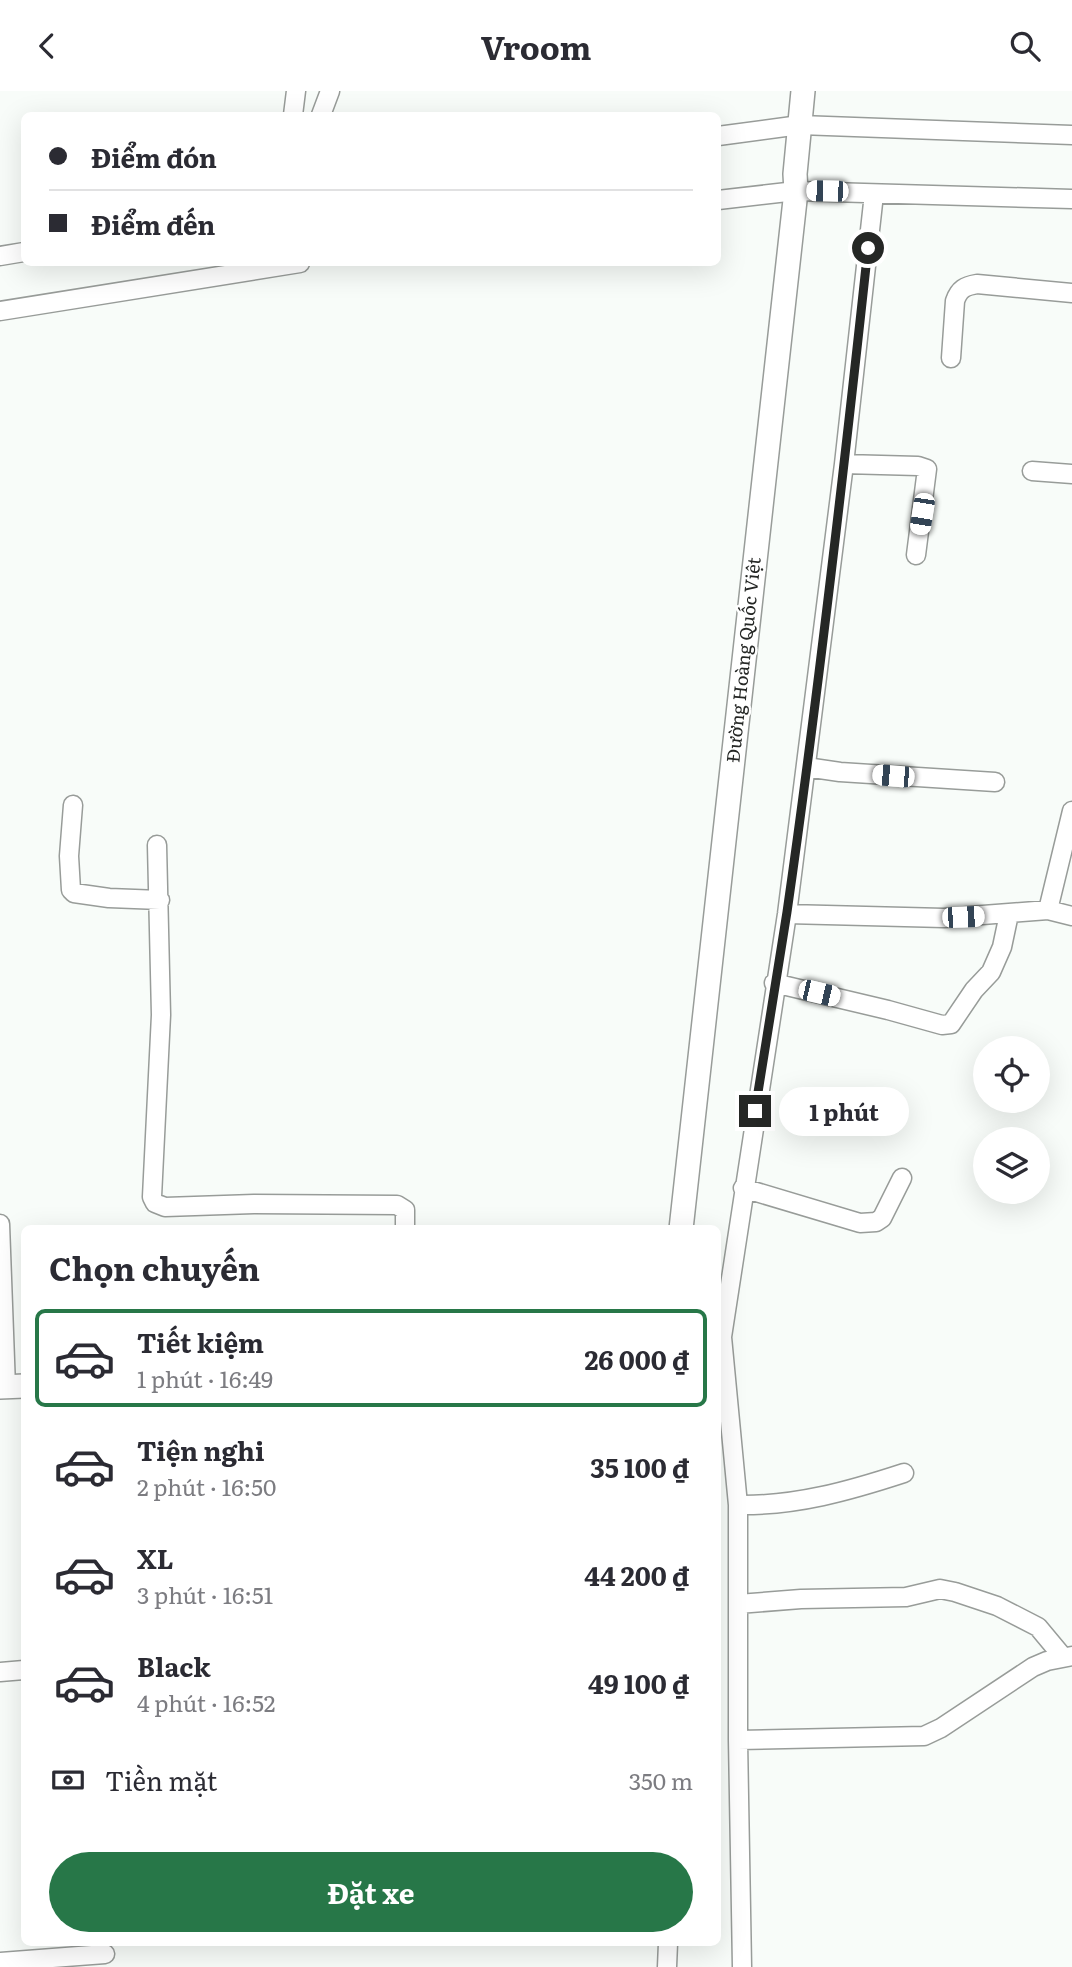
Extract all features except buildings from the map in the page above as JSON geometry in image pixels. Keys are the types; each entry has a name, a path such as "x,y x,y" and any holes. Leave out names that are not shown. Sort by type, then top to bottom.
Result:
{"street":[{"path":"293,112 296,91"},
{"path":"322,112 330,91"},
{"name":"Đường Hoàng Quốc Việt","path":"681,1225 796,191 803,91"},
{"path":"721,136 800,125 1072,135"},
{"path":"721,200 796,191 1072,198"},
{"path":"721,1331 787,914 844,464 874,194"},
{"path":"0,256 21,252"},
{"path":"0,311 281,266"},
{"path":"951,358 955,301 958,293 967,285 1072,293"},
{"path":"844,464 918,466 928,469 916,555"},
{"path":"1032,471 1072,474"},
{"path":"806,767 840,772 995,782"},
{"path":"72,805 69,856 71,890 74,893 109,898 160,899"},
{"path":"1048,910 1072,811"},
{"path":"157,845 161,1015 152,1196 155,1203 165,1207 254,1204 397,1205 405,1210 405,1225"},
{"path":"787,914 944,918 1048,910 1072,916"},
{"path":"774,983 943,1025 951,1024 990,972 1002,947 1009,914"},
{"path":"743,1188 842,1218 868,1223 882,1218 902,1178"},
{"path":"0,1224 10,1387"},
{"path":"721,1346 738,1505 742,1967"},
{"path":"738,1505 768,1506 799,1502 837,1494 904,1473"},
{"path":"738,1604 801,1599 906,1597 940,1589 955,1591 997,1606 1038,1627 1068,1657 1034,1667 941,1728 924,1736 738,1741"},
{"path":"0,1672 21,1669"},
{"path":"667,1967 668,1946"},
{"path":"0,1962 105,1955"}],"route":[{"path":"755,1111 787,914 844,464 868,248"}]}
